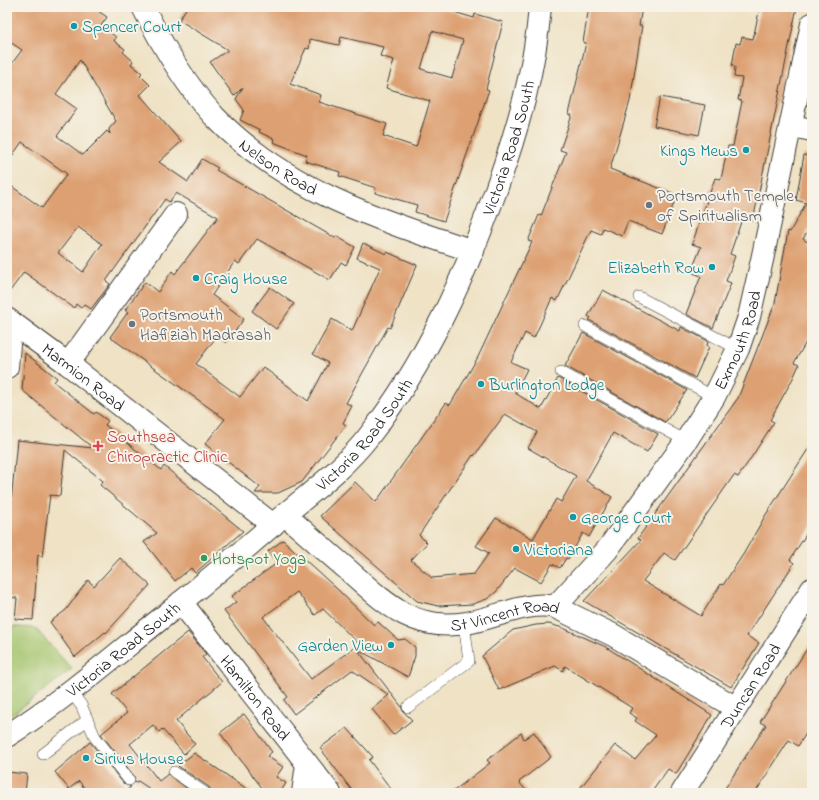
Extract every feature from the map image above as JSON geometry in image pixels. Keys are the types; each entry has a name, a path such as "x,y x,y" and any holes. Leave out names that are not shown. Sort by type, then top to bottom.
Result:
{"street":[{"name":"Nelson Road","path":"143,7 173,61 200,99 225,126 253,151 280,170 332,199 374,218 473,251"},
{"name":"Victoria Road South","path":"7,736 70,691 182,602 336,473 368,436 405,384 439,328 473,251 517,129 528,81 540,7"},
{"name":"Exmouth Road","path":"555,607 606,550 686,441 714,397 738,349 749,317 802,128 812,24"},
{"path":"68,364 145,269 176,214"},
{"path":"7,367 9,320"},
{"name":"Marmion Road","path":"9,320 279,520"},
{"name":"St Vincent Road","path":"279,520 387,605 399,612 432,624 464,623 533,606 546,605 555,607 612,635 736,708"},
{"name":"Duncan Road","path":"685,788 812,589"},
{"name":"Hamilton Road","path":"182,602 330,793"},
{"path":"303,793 307,764"}],"lane":[{"path":"639,297 738,349"},
{"path":"585,326 714,397"},
{"path":"561,372 686,441"},
{"path":"408,707 468,661 464,623"},
{"path":"70,691 81,705 95,737 129,780"},
{"path":"43,754 87,720"},
{"path":"174,772 205,793"}],"green space":[{"path":"7,626 35,628 72,669 9,717 7,717"}],"building":[{"path":"7,7 92,7 107,17 101,26 116,37 114,41 125,49 123,52 133,61 131,64 142,73 140,75 150,85 140,95 181,142 159,162 188,182 202,159 218,168 216,170 335,238 336,236 355,247 346,265 341,262 330,280 257,239 239,264 235,261 212,295 244,319 226,343 217,336 196,364 240,397 263,367 308,401 328,363 313,354 332,319 352,331 380,268 357,258 363,243 386,254 387,252 417,265 390,328 388,327 346,403 352,406 343,423 346,425 302,482 278,493 255,493 260,487 205,444 225,419 110,337 128,312 125,310 145,282 158,292 172,271 175,274 218,217 176,193 169,202 165,199 106,281 110,284 91,309 84,304 81,308 76,304 74,308 24,272 7,295 7,183 42,208 67,174 22,142 7,163 7,70 22,50 7,40","holes":["80,60 116,121 109,129 110,134 107,131 83,155 57,136 77,109 56,94","78,227 102,244 83,272 58,253"]},
{"path":"187,7 437,7 474,18 475,14 503,22 486,89 489,90 444,221 415,212 417,205 375,193 376,188 339,176 340,172 305,161 307,155 273,142 274,139 259,132 260,130 240,120 244,110 236,99 243,87 234,96 210,62 228,50 179,20","holes":["432,31 463,40 452,78 421,69","341,37 383,47 380,56 394,60 386,88 430,101 416,147 383,136 387,124 319,102 321,95 290,84 306,48 309,49 310,39 339,45"]},
{"path":"589,7 642,7 639,26 642,26 630,101 610,169 677,195 662,234 628,221 622,236 603,228 601,234 591,230 557,301 552,298 534,338 525,333 511,362 527,369 515,393 541,409 558,378 658,434 647,452 613,433 586,481 612,497 589,537 583,533 568,559 566,558 560,568 552,564 541,582 515,568 496,592 487,599 473,604 438,606 417,601 320,516 355,482 376,502 446,403 450,405 478,357 532,242 528,241 539,215 541,216 566,152 560,150 572,115 569,114 586,43 583,42","holes":["505,414 537,432 528,448 576,476 561,502 556,499 533,539 496,518 476,546 489,553 474,574 432,578 411,560 427,543 419,535 473,455 474,456"]},
{"path":"760,7 797,7 753,221 742,219 730,254 735,256 726,281 731,283 713,328 686,314 701,276 691,272 701,247 692,244 715,178 721,179 728,146 733,146 742,101 738,100 742,78 734,77 735,67 732,66 736,43 740,44 742,37 753,39"},
{"path":"660,97 705,105 699,135 654,126"},
{"path":"804,155 812,156 812,224 803,239 809,243 809,248 812,249 812,332 794,363 799,365 770,420 774,422 749,461 738,477 734,475 675,560 664,553 643,581 701,616 721,584 723,585 744,553 765,516 812,443 812,525 790,560 794,563 747,636 759,643 731,687 584,601 641,540 638,538 738,398 775,303 788,231 790,232 806,203 796,200"},
{"path":"270,287 294,304 276,329 252,311"},
{"path":"603,290 680,331 681,327 708,341 707,346 709,347 695,378 589,320 591,318 588,316"},
{"path":"583,333 687,390 665,422 565,366"},
{"path":"25,353 57,378 54,382 94,414 96,412 108,421 105,425 161,470 164,466 243,531 195,573 191,568 175,581 144,542 157,533 100,485 103,481 65,450 60,496 50,495 42,557 38,554 33,620 15,619 17,598 7,597 7,560 17,440 93,448 22,390"},
{"path":"283,540 374,625 378,622 398,640 405,639 415,647 415,656 408,677 357,649 401,706 403,711 412,720 393,735 372,709 389,695 352,670 294,714 284,700 288,697 224,611 236,602 232,596 277,563 268,551","holes":["297,592 315,615 323,609 359,644 311,679 263,617"]},
{"path":"120,558 150,585 106,633 105,632 75,657 50,622 66,610 88,580 94,586"},
{"path":"549,624 563,628 606,647 712,715 676,774 668,769 651,793 576,793 615,745 635,760 656,735 635,721 637,718 629,713 632,708 565,666 563,671 555,666 499,690 482,656 513,630"},
{"path":"188,632 206,654 202,657 222,682 176,721 195,744 184,754 162,729 159,732 153,725 130,744 159,781 168,774 193,793 145,793 150,789 138,781 135,783 134,776 101,734 127,713 112,694"},
{"path":"812,641 812,724 798,746 789,740 755,793 722,793 766,725 760,722"},
{"path":"244,714 272,752 267,756 283,767 276,777 286,783 280,793 266,793 220,733"},
{"path":"347,728 373,757 369,760 394,793 354,793 320,748"},
{"path":"534,732 551,757 519,782 528,793 451,793 490,763 487,760 521,733 524,739"},
{"name":"Sirius House","path":"90,742 124,784 131,787 123,793 88,793 79,781 69,789 55,772"},
{"path":"194,753 253,793 212,793 209,787 178,766"},
{"path":"7,772 27,774 25,793 7,793"}],"place":[{"name":"Spencer Court","path":"74,26"},
{"name":"Kings Mews","path":"746,150"},
{"name":"Portsmouth Temple of Spiritualism","path":"649,205"},
{"name":"Elizabeth Row","path":"712,267"},
{"name":"Craig House","path":"196,278"},
{"name":"Portsmouth Hafiziah Madrasah","path":"132,324"},
{"name":"Burlington Lodge","path":"481,384"},
{"name":"Southsea Chiropractic Clinic","path":"98,446"},
{"name":"George Court","path":"573,517"},
{"name":"Victoriana","path":"516,549"},
{"name":"Hotspot Yoga","path":"204,558"},
{"name":"Garden View","path":"391,645"},
{"name":"Sirius House","path":"86,758"}]}
